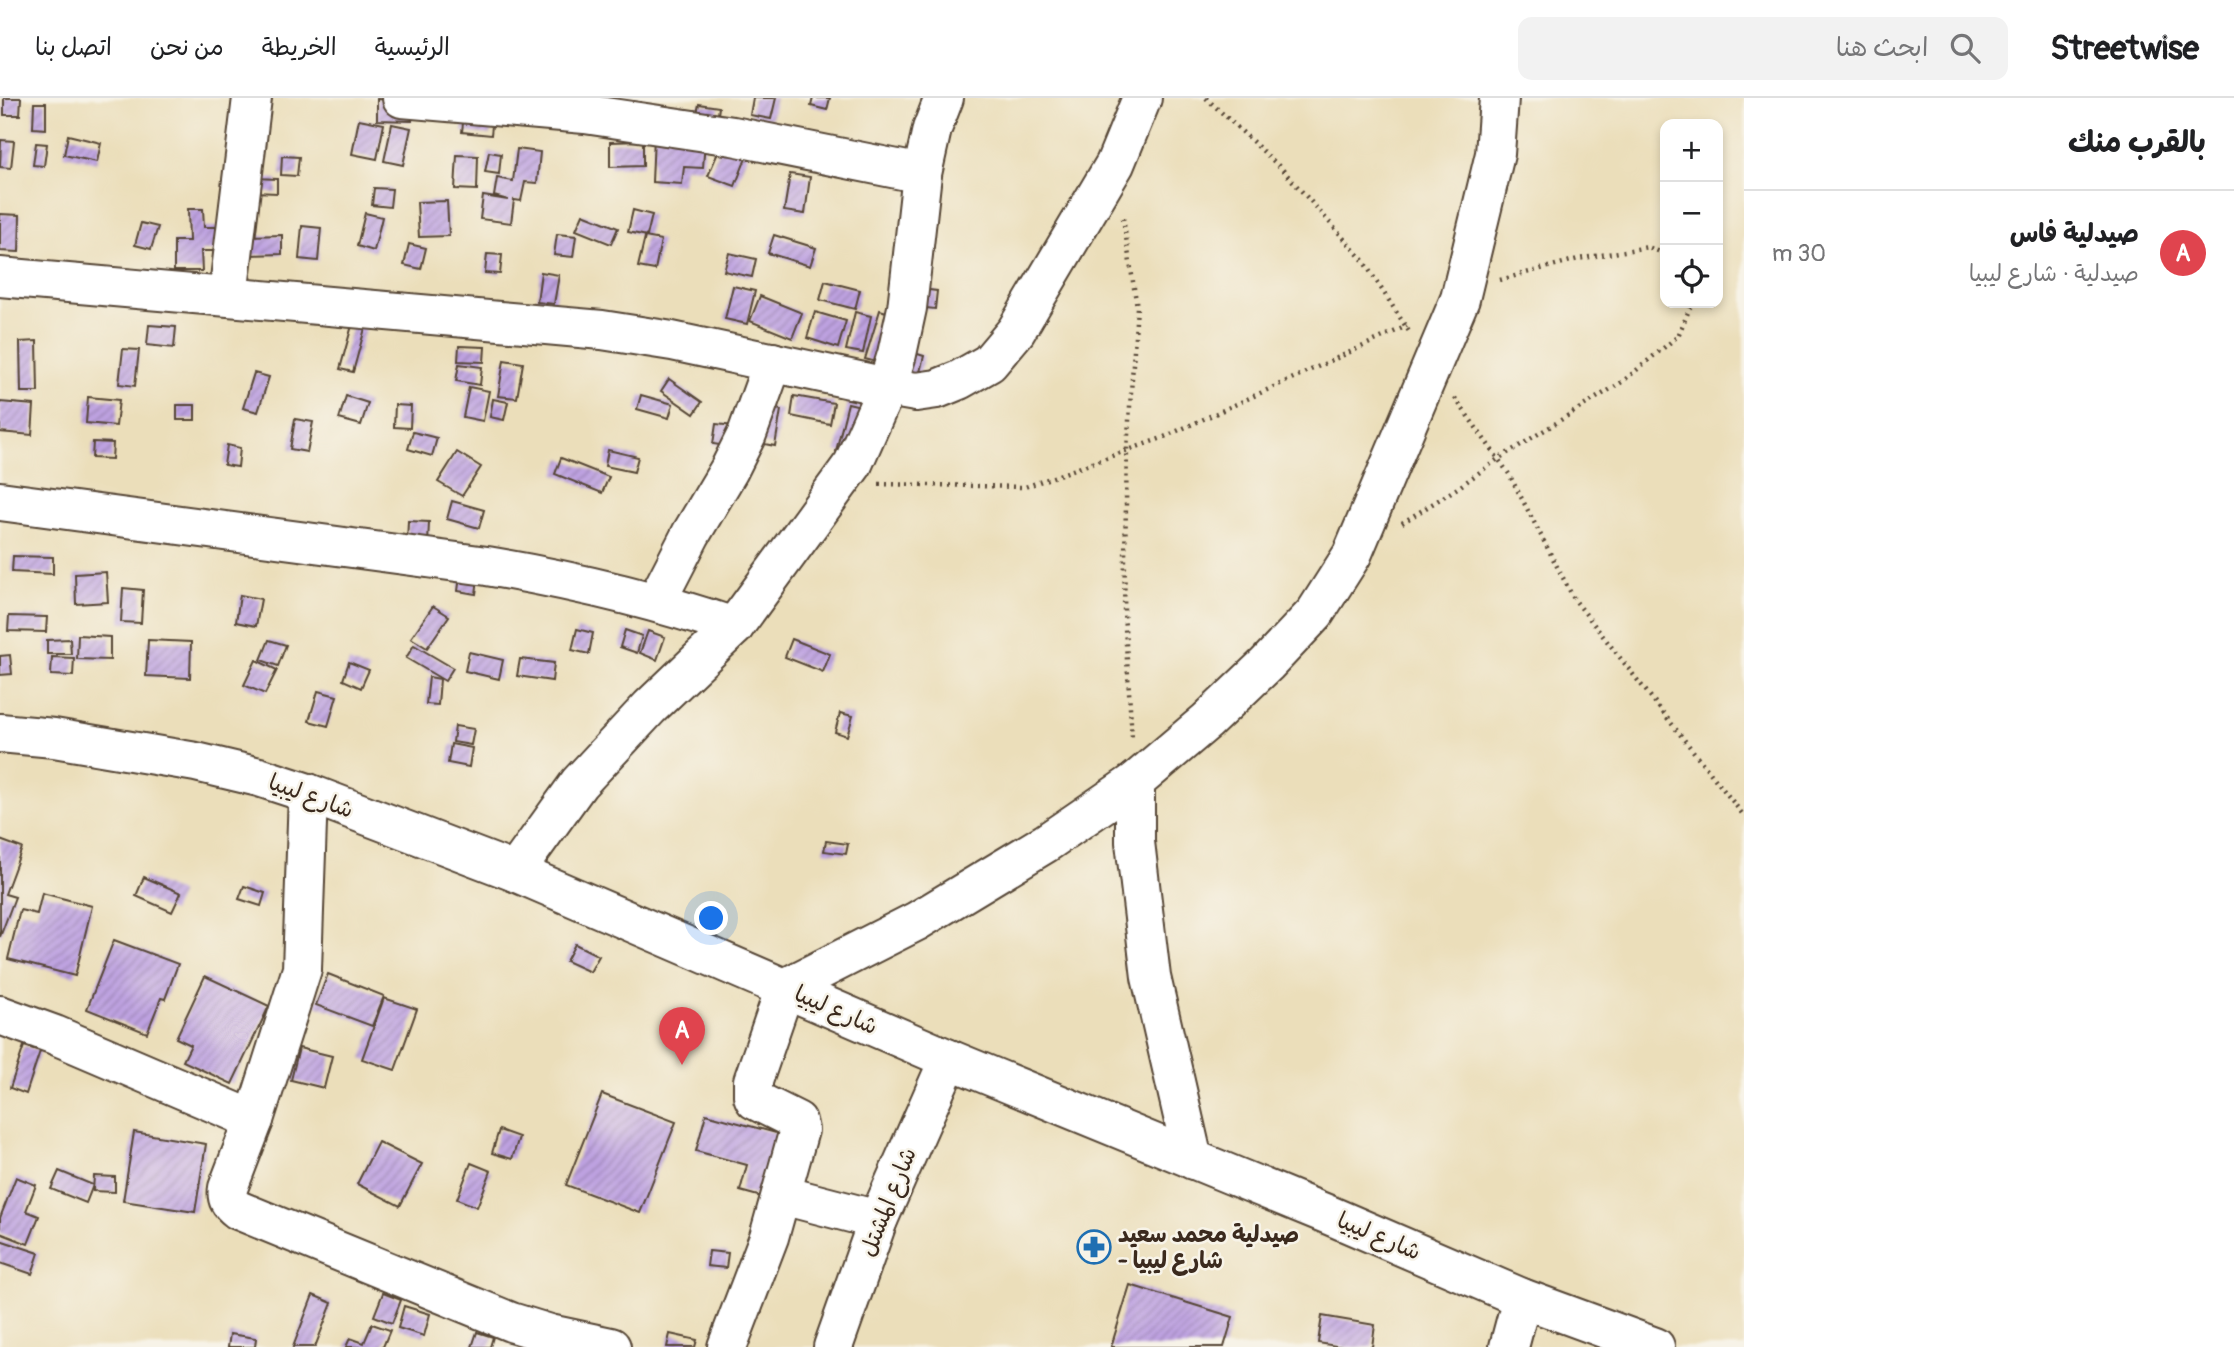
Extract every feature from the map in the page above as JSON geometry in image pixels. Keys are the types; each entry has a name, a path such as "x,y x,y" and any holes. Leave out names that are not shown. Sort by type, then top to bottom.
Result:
{"main road":[{"path":"228,296 252,98"},
{"path":"402,98 585,114 733,136 922,174"},
{"path":"514,872 579,783 650,707 734,626 853,464 887,387 897,354 906,308 922,174 932,129 944,98"},
{"path":"0,277 602,330 672,341 887,387 916,392 937,389 989,363 1016,331 1115,164 1142,98"},
{"path":"727,1347 769,1237 800,1130 799,1124 755,1100 752,1090 785,988 917,921 1046,843 1135,782 1247,683 1315,612 1352,555 1460,299 1495,154 1499,98"},
{"path":"656,602 747,434 773,362"},
{"path":"0,501 547,576 680,608 734,626"},
{"name":"شارع ليبيا","path":"0,733 54,738 196,762 259,777 309,793 514,872 949,1059 1058,1102 1522,1297 1655,1347"},
{"path":"1135,782 1135,842 1151,977 1193,1160"},
{"path":"309,793 302,969 254,1120 228,1188 230,1203 238,1210 506,1334 550,1334 611,1347"},
{"path":"0,1015 55,1035 254,1120"},
{"name":"شارع المشتل","path":"833,1347 878,1220 949,1059"},
{"path":"782,1195 878,1220"},
{"path":"1509,1347 1522,1297"}],"path":[{"path":"1206,98 1282,169 1362,259 1509,474 1574,599 1744,816"},
{"path":"1122,216 1137,307 1127,449 1124,612 1135,782"},
{"path":"841,483 1025,487 1162,438 1406,326 1501,279 1578,259 1648,247 1660,252"},
{"path":"1394,528 1622,382 1678,336 1690,308"}],"building":[{"path":"4,98 21,98 20,115 4,115"},
{"path":"753,98 776,98 771,119 750,115"},
{"path":"813,98 830,98 827,110 811,106"},
{"path":"377,99 413,100 412,121 377,120"},
{"path":"34,103 46,103 46,129 33,128"},
{"path":"699,104 719,107 717,121 696,118"},
{"path":"464,114 493,116 491,135 462,132"},
{"path":"359,119 384,124 377,159 352,154"},
{"path":"392,124 411,128 403,165 384,161"},
{"path":"68,135 101,143 97,162 64,155"},
{"path":"654,136 705,139 703,168 684,167 682,184 652,182"},
{"path":"1,140 14,141 11,168 0,167"},
{"path":"643,141 643,166 610,167 610,142"},
{"path":"36,143 47,144 44,166 33,165"},
{"path":"722,143 748,153 735,186 708,176"},
{"path":"517,149 540,152 537,183 525,182 521,201 514,200 511,223 480,219 483,196 508,200 494,196 497,178 513,181"},
{"path":"489,152 501,154 499,174 485,172"},
{"path":"457,155 478,156 477,190 455,189"},
{"path":"282,156 299,157 297,176 281,175"},
{"path":"790,174 810,177 805,214 784,211"},
{"path":"255,178 277,179 277,193 255,192"},
{"path":"374,188 392,189 390,207 372,205"},
{"path":"447,201 449,236 419,237 417,202"},
{"path":"188,209 203,209 204,227 223,227 223,251 201,251 202,271 174,271 174,241 189,241"},
{"path":"633,210 652,215 647,236 628,232"},
{"path":"365,213 382,217 374,251 357,246"},
{"path":"0,214 20,215 19,252 0,251"},
{"path":"583,214 618,228 611,244 576,230"},
{"path":"141,223 158,227 151,249 135,245"},
{"path":"302,226 321,228 318,261 299,259"},
{"path":"557,234 576,236 573,257 554,255"},
{"path":"282,235 282,254 251,255 250,236"},
{"path":"774,235 816,248 810,266 768,253"},
{"path":"645,237 661,240 655,270 638,267"},
{"path":"409,244 426,248 421,269 404,265"},
{"path":"729,253 756,259 752,277 724,271"},
{"path":"487,254 502,255 500,274 485,273"},
{"path":"541,272 559,275 554,304 537,302"},
{"path":"825,281 860,290 855,309 820,300"},
{"path":"733,286 755,291 747,324 725,319"},
{"path":"920,289 937,291 935,309 917,307"},
{"path":"760,296 802,313 792,338 750,321"},
{"path":"880,310 899,316 884,364 865,359"},
{"path":"815,312 846,321 838,348 807,338"},
{"path":"855,312 871,316 863,353 846,350"},
{"path":"354,318 367,321 353,372 340,369"},
{"path":"149,325 176,327 174,348 147,345"},
{"path":"37,341 38,392 21,392 20,342"},
{"path":"459,346 485,347 484,362 458,361"},
{"path":"123,349 139,350 135,386 119,384"},
{"path":"908,351 924,356 919,376 902,371"},
{"path":"504,360 523,363 517,398 498,396"},
{"path":"459,364 482,367 480,385 456,381"},
{"path":"254,373 269,377 258,412 243,408"},
{"path":"669,379 702,402 694,414 661,391"},
{"path":"469,387 489,391 483,421 463,417"},
{"path":"641,395 673,404 669,418 637,409"},
{"path":"346,396 368,403 361,425 339,419"},
{"path":"794,396 834,403 830,424 791,416"},
{"path":"88,397 119,400 116,426 86,423"},
{"path":"493,399 508,402 504,420 490,417"},
{"path":"0,402 34,405 32,435 0,432"},
{"path":"848,403 873,409 861,458 836,451"},
{"path":"177,405 195,405 195,420 177,420"},
{"path":"395,405 411,406 410,428 394,427"},
{"path":"765,407 781,410 775,446 759,443"},
{"path":"295,419 313,422 307,452 290,449"},
{"path":"716,424 743,427 740,448 713,444"},
{"path":"413,432 437,438 432,456 408,449"},
{"path":"93,442 113,443 112,459 92,458"},
{"path":"227,445 240,448 238,467 224,465"},
{"path":"608,450 638,457 634,472 605,466"},
{"path":"457,452 481,467 462,496 438,482"},
{"path":"561,458 609,477 602,493 555,474"},
{"path":"452,501 484,510 479,528 447,519"},
{"path":"408,521 429,522 428,544 407,543"},
{"path":"13,556 53,557 53,574 12,572"},
{"path":"461,569 479,572 476,594 458,591"},
{"path":"106,572 108,602 76,604 75,574"},
{"path":"123,588 143,590 141,623 121,622"},
{"path":"240,595 261,599 256,626 236,622"},
{"path":"433,606 449,616 427,648 411,638"},
{"path":"9,616 47,617 46,632 8,631"},
{"path":"577,629 593,633 589,654 572,650"},
{"path":"625,630 642,636 637,653 620,647"},
{"path":"648,631 665,637 657,660 640,653"},
{"path":"78,635 110,637 110,660 77,659"},
{"path":"70,639 71,654 47,654 47,640"},
{"path":"792,639 830,654 823,672 785,657"},
{"path":"148,640 191,642 190,678 146,676"},
{"path":"269,640 286,645 278,666 261,660"},
{"path":"414,645 453,668 445,681 406,658"},
{"path":"469,652 503,660 499,679 465,671"},
{"path":"10,655 12,674 0,675 0,656"},
{"path":"52,657 74,658 73,676 51,675"},
{"path":"520,659 554,663 552,681 517,676"},
{"path":"256,660 277,670 265,694 244,685"},
{"path":"349,662 369,670 361,688 343,680"},
{"path":"429,677 440,679 438,705 426,704"},
{"path":"318,691 337,696 328,726 309,721"},
{"path":"840,713 853,716 847,736 835,732"},
{"path":"455,726 474,729 471,745 453,742"},
{"path":"451,744 472,748 469,767 448,763"},
{"path":"0,840 22,848 5,894 15,897 0,937"},
{"path":"826,841 848,844 846,854 824,851"},
{"path":"144,877 181,893 172,912 136,896"},
{"path":"244,886 265,893 261,906 239,899"},
{"path":"42,893 92,906 75,976 8,959 20,910 37,914"},
{"path":"114,940 178,964 165,999 161,998 147,1033 87,1009"},
{"path":"575,944 599,956 590,972 566,961"},
{"path":"328,974 384,996 372,1026 316,1005"},
{"path":"205,976 269,1006 232,1084 183,1061 191,1045 176,1038"},
{"path":"384,998 417,1009 395,1070 362,1059"},
{"path":"24,1046 40,1051 26,1094 10,1088"},
{"path":"299,1048 332,1056 324,1088 291,1080"},
{"path":"602,1094 676,1122 640,1213 566,1185"},
{"path":"706,1114 787,1136 769,1199 740,1191 747,1165 696,1151"},
{"path":"499,1130 519,1137 512,1159 492,1153"},
{"path":"134,1132 206,1144 195,1212 123,1201"},
{"path":"378,1142 422,1164 400,1206 357,1184"},
{"path":"471,1163 491,1171 477,1207 457,1199"},
{"path":"59,1171 93,1185 86,1203 51,1189"},
{"path":"94,1176 115,1177 115,1192 93,1191"},
{"path":"16,1177 36,1185 26,1211 39,1216 28,1244 0,1233 0,1218"},
{"path":"0,1240 39,1253 32,1274 0,1263"},
{"path":"709,1251 728,1253 726,1268 707,1266"},
{"path":"1130,1285 1233,1317 1224,1347 1111,1347"},
{"path":"383,1293 401,1300 392,1323 374,1316"},
{"path":"313,1295 332,1303 315,1347 293,1347"},
{"path":"404,1306 430,1314 424,1336 398,1328"},
{"path":"1322,1316 1375,1325 1372,1347 1342,1347 1318,1343"},
{"path":"372,1324 390,1330 383,1347 346,1347 350,1338 364,1343"},
{"path":"477,1332 493,1337 490,1347 472,1347"},
{"path":"230,1334 256,1338 255,1347 228,1347"},
{"path":"670,1334 697,1340 695,1347 667,1347"}],"place":[{"name":"صيدلية فاس","path":"682,1065"},
{"name":"صيدلية محمد سعيد - شارع ليبيا","path":"1094,1247"}]}
